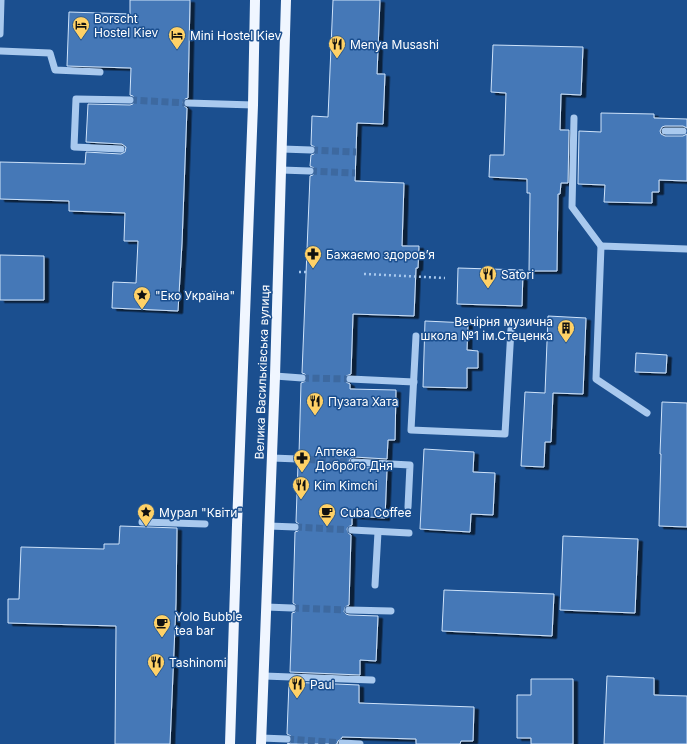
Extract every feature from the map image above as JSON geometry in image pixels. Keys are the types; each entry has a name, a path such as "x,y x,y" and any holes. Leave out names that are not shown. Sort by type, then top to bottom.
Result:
{"main road":[{"name":"Велика Васильківська вулиця","path":"230,744 253,105 255,0"},
{"name":"Велика Васильківська вулиця","path":"261,741 275,376 286,0"}],"lane":[{"path":"0,34 1,0"},
{"path":"0,51 50,53 55,70 100,72"},
{"path":"121,149 74,147 76,99 130,100"},
{"path":"188,103 253,105"},
{"path":"574,118 572,207 601,246 596,379 647,413"},
{"path":"665,131 683,131"},
{"path":"282,149 311,150"},
{"path":"281,170 310,171"},
{"path":"601,246 687,250"},
{"path":"416,336 411,430 505,434 511,329"},
{"path":"275,376 302,378"},
{"path":"350,379 414,382"},
{"path":"272,458 298,459"},
{"path":"354,462 410,465 408,507"},
{"path":"142,522 205,524"},
{"path":"269,526 295,527"},
{"path":"352,530 409,533"},
{"path":"375,585 378,532"},
{"path":"266,607 292,608"},
{"path":"349,610 391,611"},
{"path":"264,676 372,680"},
{"path":"261,741 287,739"},
{"path":"342,743 360,744"}],"path":[{"path":"299,272 306,272"},
{"path":"364,274 445,278"}],"building":[{"path":"130,0 190,0 188,98 183,102 184,106 187,108 178,311 112,308 113,282 136,283 138,241 124,241 125,213 69,211 69,201 0,199 0,162 85,164 86,152 121,154 125,152 126,147 122,144 86,142 88,104 133,104 135,100 133,96 130,95 131,68 67,66 69,12 130,14"},
{"path":"333,0 380,0 377,74 385,74 383,124 357,123 355,181 404,183 402,246 419,246 418,268 416,268 414,316 353,314 351,374 346,376 346,382 350,384 350,389 396,390 395,440 388,440 387,459 354,457 349,461 350,465 353,467 387,469 385,518 352,516 352,525 347,529 348,533 351,535 349,605 345,607 344,612 349,615 378,616 376,661 360,660 360,675 290,672 292,613 297,609 296,605 293,603 295,532 300,528 299,524 296,522 298,464 303,460 302,456 299,454 301,383 306,381 307,378 305,374 302,373 310,176 315,172 314,168 310,166 311,155 316,151 315,147 311,145 312,116 328,117"},
{"path":"493,45 583,47 581,95 561,94 560,130 569,130 568,183 561,183 560,194 558,194 557,271 529,271 530,193 527,193 527,179 489,177 490,155 504,155 506,93 491,92"},
{"path":"601,113 654,114 654,118 687,119 687,128 683,126 665,126 662,127 660,131 661,134 665,136 683,136 687,134 687,181 659,180 659,192 652,192 652,203 604,202 605,185 578,184 579,131 601,132"},
{"path":"0,255 44,256 44,300 0,300"},
{"path":"458,268 523,270 522,306 457,304"},
{"path":"548,316 586,318 583,394 553,393 551,442 545,442 544,467 521,466 525,392 545,393"},
{"path":"425,321 468,323 467,350 478,351 478,368 467,368 467,388 423,387"},
{"path":"636,353 667,355 666,373 635,372"},
{"path":"662,402 687,403 687,527 659,526"},
{"path":"424,449 474,452 473,472 495,473 493,515 471,514 470,532 420,529"},
{"path":"120,526 177,528 176,603 170,744 115,744 116,626 8,623 8,599 19,599 21,547 104,549 104,544 119,544"},
{"path":"563,536 638,539 635,613 560,610"},
{"path":"444,590 554,594 552,636 442,631"},
{"path":"607,676 654,678 654,695 687,696 687,744 604,744"},
{"path":"531,679 573,679 573,744 531,744 531,738 517,738 517,695 531,695"},
{"path":"289,682 359,685 359,703 474,707 473,741 461,741 460,744 416,744 416,739 342,737 337,744 287,744 292,740 291,736 287,734"}],"tunnel":[{"path":"130,100 188,103"},
{"path":"311,150 356,152"},
{"path":"310,171 355,173"},
{"path":"302,378 350,379"},
{"path":"298,459 354,462"},
{"path":"295,527 352,530"},
{"path":"292,608 349,610"},
{"path":"287,739 342,743"}],"place":[{"name":"Borscht Hostel Kiev","path":"81,40"},
{"name":"Mini Hostel Kiev","path":"177,50"},
{"name":"Menya Musashi","path":"337,59"},
{"name":"Бажаємо здоровʼя","path":"313,269"},
{"name":"Satori","path":"488,289"},
{"name":"\"Еко Україна\"","path":"142,310"},
{"name":"Вечірня музична школа №1 ім.Стеценка","path":"566,343"},
{"name":"Пузата Хата","path":"315,416"},
{"name":"Аптека Доброго Дня","path":"302,473"},
{"name":"Kim Kimchi","path":"301,500"},
{"name":"Мурал \"Квіти\"","path":"146,527"},
{"name":"Cuba Coffee","path":"327,527"},
{"name":"Yolo Bubble tea bar","path":"162,638"},
{"name":"Tashinomi","path":"156,677"},
{"name":"Paul","path":"297,699"}]}
